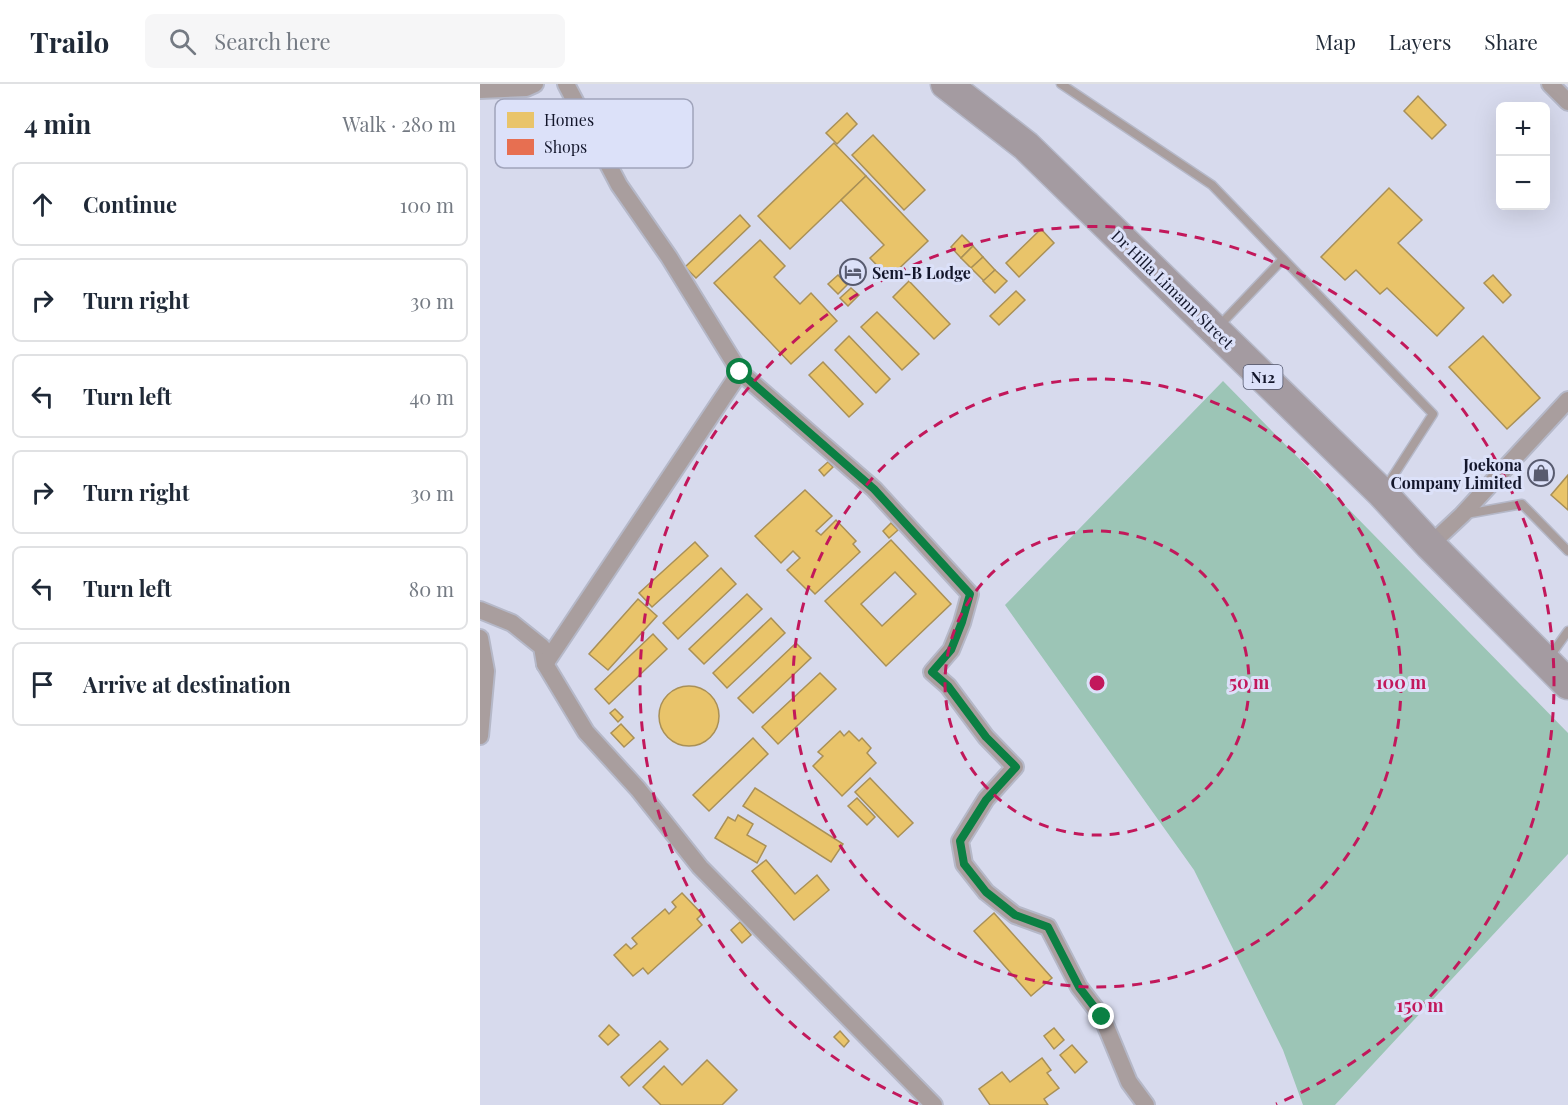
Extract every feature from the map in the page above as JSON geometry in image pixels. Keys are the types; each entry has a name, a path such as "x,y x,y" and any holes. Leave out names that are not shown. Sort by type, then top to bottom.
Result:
{"highway":[{"name":"Dr Hilla Limann Street","path":"946,84 1026,146 1382,493 1430,545 1568,684"}],"street":[{"path":"480,90 525,88 535,84"},
{"path":"566,84 574,99"},
{"path":"1550,84 1568,102"},
{"path":"610,168 619,185 669,256 740,372 874,489 970,594 951,650 932,672 948,686 986,737 1016,767 986,800 960,841 964,864 986,892 1015,915 1048,927 1079,987 1102,1017 1129,1082 1146,1105"},
{"path":"545,664 740,372"},
{"path":"1430,545 1462,515 1568,400"},
{"path":"480,610 512,623 542,647 545,664 586,732 638,789 700,867 934,1105"},
{"path":"480,638 486,671 480,736"}],"lane":[{"path":"1061,84 1212,185 1433,414 1382,493"},
{"path":"1215,330 1283,259"},
{"path":"1462,515 1522,504 1568,551"},
{"path":"1546,662 1568,631"}],"green space":[{"path":"1223,381 1568,733 1568,854 1335,1105 1303,1105 1283,1050 1194,870 1005,605"}],"building: Homes":[{"path":"1418,96 1446,125 1432,139 1404,111"},
{"path":"847,113 857,124 837,144 826,133"},
{"path":"873,135 925,190 904,210 852,155"},
{"path":"834,143 866,176 790,249 758,216"},
{"path":"866,176 928,241 889,278 870,258 884,245 841,200"},
{"path":"1389,188 1422,220 1398,243 1464,308 1437,336 1387,288 1380,294 1356,270 1345,280 1321,257"},
{"path":"740,215 750,226 696,278 685,267"},
{"path":"1041,229 1054,243 1019,277 1006,263"},
{"path":"962,235 973,246 961,258 951,247"},
{"path":"760,240 785,266 774,277 800,304 811,293 837,321 791,364 714,283"},
{"path":"973,246 983,257 971,268 961,258"},
{"path":"983,257 995,270 984,281 971,268"},
{"path":"995,270 1007,281 995,293 983,281"},
{"path":"838,275 847,285 838,294 828,284"},
{"path":"1493,275 1511,295 1503,303 1484,283"},
{"path":"909,281 950,324 934,339 893,297"},
{"path":"851,288 859,295 848,306 840,298"},
{"path":"1016,291 1025,300 999,325 990,316"},
{"path":"877,312 919,354 902,370 861,327"},
{"path":"849,336 890,379 876,393 835,350"},
{"path":"1483,336 1540,398 1507,429 1449,367"},
{"path":"823,362 863,404 849,417 809,375"},
{"path":"828,462 833,467 824,476 819,470"},
{"path":"1568,475 1568,510 1551,495"},
{"path":"805,490 832,516 816,531 821,535 836,520 856,541 853,544 860,552 815,594 809,588 807,590 787,570 800,558 793,551 781,563 755,536"},
{"path":"891,523 898,530 889,538 883,531"},
{"path":"891,540 951,604 886,666 825,601","holes":["895,572 916,594 882,626 861,604"]},
{"path":"695,542 708,556 652,607 639,593"},
{"path":"721,568 736,584 678,639 663,623"},
{"path":"747,594 762,609 704,664 689,649"},
{"path":"638,599 657,616 608,670 589,654"},
{"path":"771,618 785,633 727,688 713,673"},
{"path":"653,634 667,649 609,704 595,689"},
{"path":"796,643 811,658 753,713 738,698"},
{"path":"820,673 836,689 778,744 762,727"},
{"path":"683,686 695,686 706,691 714,699 719,716 717,728 706,741 695,746 683,746 672,741 664,733 659,722 659,710 664,699 672,691"},
{"path":"615,709 623,717 618,722 610,713"},
{"path":"621,724 634,738 624,747 611,733"},
{"path":"840,731 844,736 849,731 859,741 862,738 871,748 867,753 876,763 842,796 813,766 823,756 818,752"},
{"path":"753,738 768,754 709,811 693,795"},
{"path":"870,778 913,823 898,837 855,792"},
{"path":"755,788 843,844 831,862 743,806"},
{"path":"857,798 875,817 867,825 848,806"},
{"path":"738,815 753,824 747,835 766,846 757,863 715,838 728,817 735,821"},
{"path":"766,860 795,894 817,875 829,890 794,920 752,871"},
{"path":"682,893 702,914 697,919 702,925 648,974 643,968 633,976 614,955 626,944 631,949 637,944 632,938 665,909 669,914 676,907 672,902"},
{"path":"994,913 1052,978 1031,996 974,931"},
{"path":"740,922 751,935 742,943 731,930"},
{"path":"609,1025 619,1035 608,1045 599,1036"},
{"path":"1054,1028 1064,1040 1054,1049 1044,1036"},
{"path":"840,1031 849,1041 844,1047 834,1037"},
{"path":"660,1041 668,1049 629,1086 621,1077"},
{"path":"1072,1045 1087,1062 1075,1073 1060,1055"},
{"path":"1042,1058 1051,1070 1047,1073 1059,1088 1044,1099 1048,1105 990,1105 979,1089 1002,1072 1010,1082"},
{"path":"707,1060 737,1090 722,1105 661,1105 643,1087 664,1066 682,1085"}],"building: Shops":[{"path":"1539,463 1548,473 1539,481 1530,471"}],"place":[{"name":"Sem-B Lodge","path":"853,272"},
{"name":"Joekona Company Limited","path":"1541,473"}],"route":[{"path":"740,372 874,489 970,594 951,650 932,672 948,686 986,737 1016,767 986,800 960,841 964,864 986,892 1015,915 1048,927 1079,987 1102,1017"}]}
